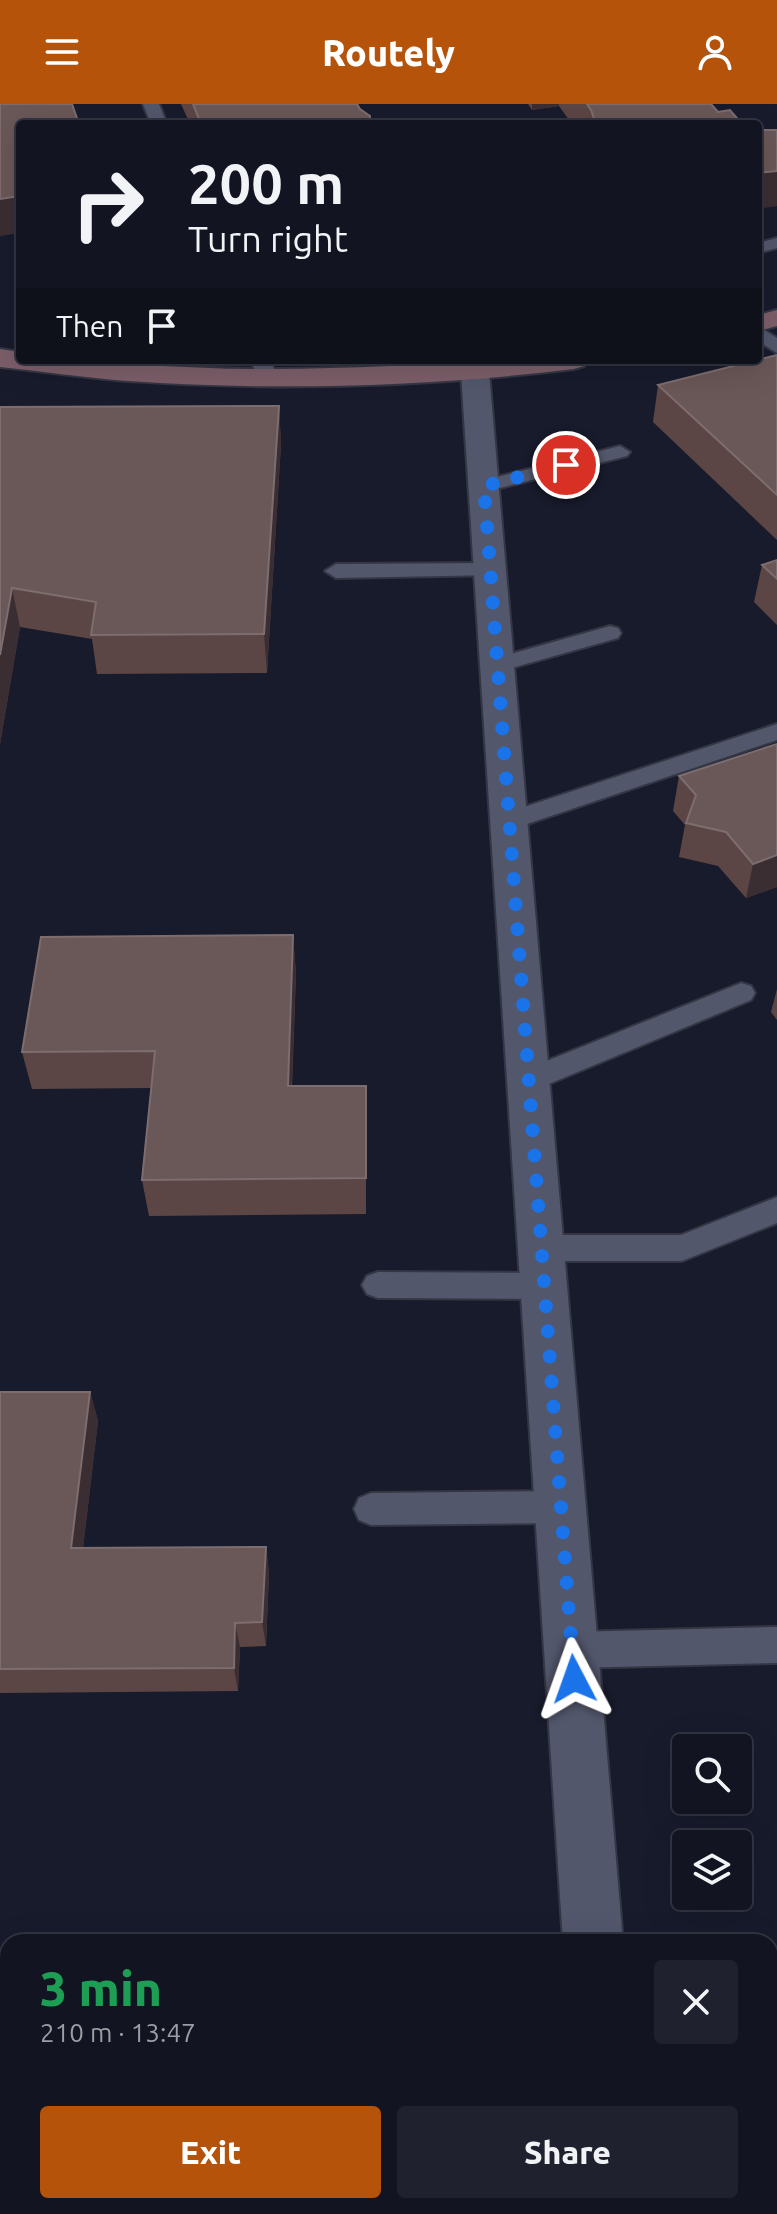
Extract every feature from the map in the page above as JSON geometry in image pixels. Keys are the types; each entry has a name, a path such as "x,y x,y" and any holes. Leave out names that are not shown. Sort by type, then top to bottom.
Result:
{"street":[{"path":"54,364 126,372 264,369 475,372 541,364"},
{"path":"475,372 592,1934"}],"lane":[{"path":"484,486 620,452"},
{"path":"336,571 490,570"},
{"path":"497,665 610,633"},
{"path":"509,821 777,732"},
{"path":"529,1080 741,993"},
{"path":"378,1285 682,1248 777,1210"},
{"path":"371,1509 561,1507"},
{"path":"572,1650 777,1645"}],"building":[{"path":"0,104 72,104 78,120 16,120 16,197 0,199"},
{"path":"193,104 357,104 370,116 370,120 199,120"},
{"path":"587,104 711,104 718,112 730,110 739,120 595,120"},
{"path":"762,130 777,130 777,171 762,173"},
{"path":"777,355 777,495 658,385 741,364 762,364 762,359"},
{"path":"279,406 264,634 91,635 96,602 12,588 0,655 0,407"},
{"path":"777,560 777,579 762,565"},
{"path":"777,744 777,855 753,864 726,832 686,823 696,795 679,776"},
{"path":"293,935 288,1086 366,1086 366,1178 142,1180 155,1051 22,1052 41,937"},
{"path":"0,1392 90,1392 71,1548 266,1547 262,1622 235,1623 234,1668 0,1669"}],"route":[{"path":"566,465 484,486 574,1679"}]}
